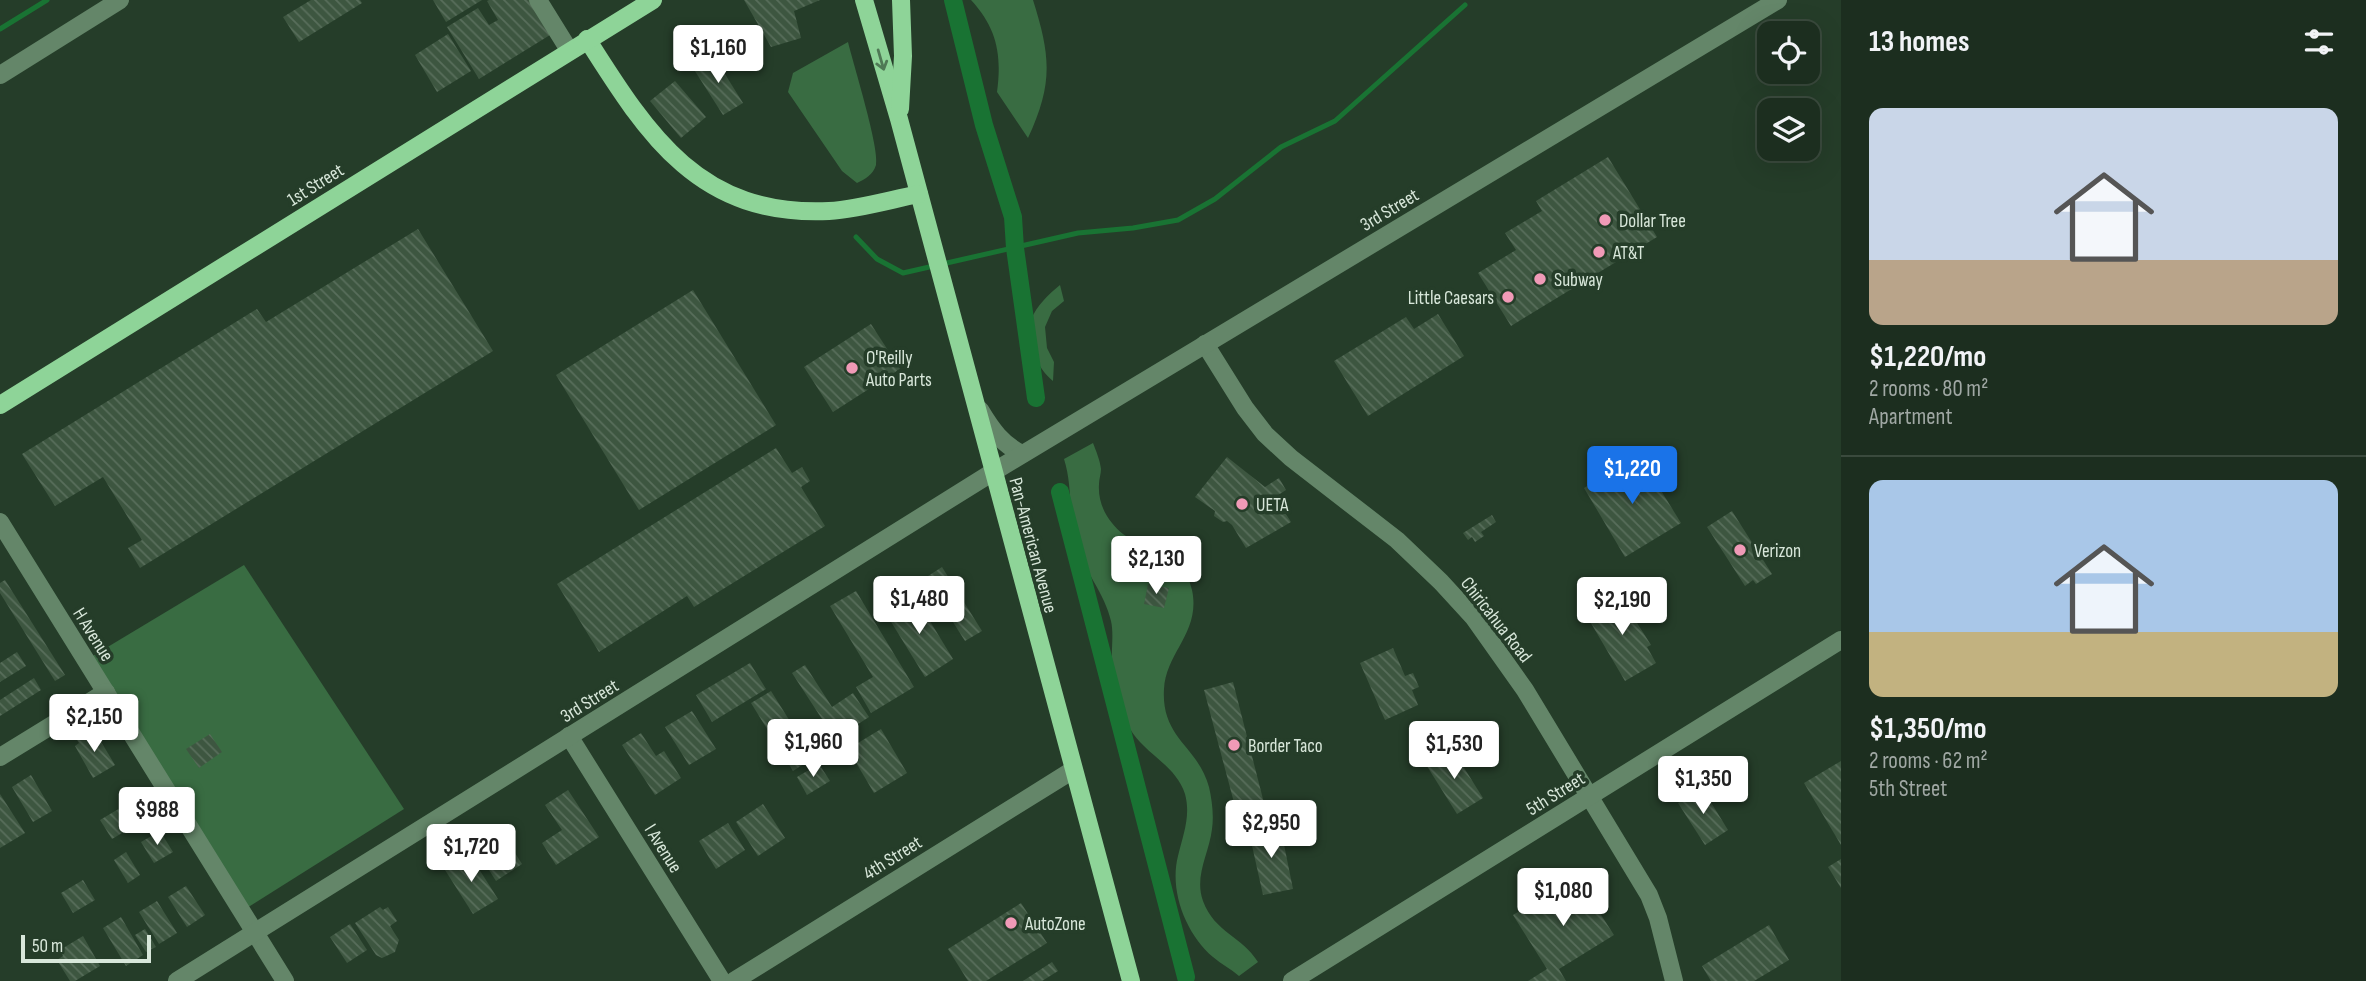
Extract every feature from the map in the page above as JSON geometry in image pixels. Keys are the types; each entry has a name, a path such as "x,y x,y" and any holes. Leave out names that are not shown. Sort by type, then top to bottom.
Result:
{"main road":[{"name":"1st Street","path":"0,405 653,0"},
{"name":"Pan-American Avenue","path":"864,0 899,119 1131,981"},
{"name":"Pan-American Avenue","path":"899,119 903,56 901,0"},
{"path":"587,39 652,135 689,171 733,197 776,209 839,210 919,194"}],"street":[{"path":"0,75 120,0"},
{"path":"538,0 569,50"},
{"name":"3rd Street","path":"177,981 993,472 1778,0"},
{"name":"Chiricahua Road","path":"1205,344 1245,408 1265,434 1291,458 1397,540 1474,618 1525,690 1649,895 1658,918 1674,981"},
{"path":"974,401 993,432 1006,446 1023,454"},
{"name":"H Avenue","path":"0,522 285,981"},
{"name":"5th Street","path":"1292,981 1841,640"},
{"path":"0,757 106,692"},
{"name":"I Avenue","path":"569,736 722,981"},
{"name":"4th Street","path":"734,981 1073,770"}],"green space":[{"path":"971,0 1033,0 1043,38 1047,70 1042,102 1028,138 997,92 999,66 996,43 987,21"},
{"path":"848,42 876,156 873,171 857,183 842,171 788,92 793,73"},
{"path":"1060,285 1064,301 1052,311 1045,327 1047,348 1054,362 1053,381 1033,354 1029,328 1040,305"},
{"path":"1093,443 1101,469 1100,500 1109,519 1122,534 1168,552 1178,560 1186,572 1192,590 1192,618 1166,676 1165,706 1168,720 1204,773 1210,792 1213,824 1201,874 1203,901 1221,928 1252,953 1258,962 1239,976 1203,947 1182,911 1176,869 1187,818 1185,794 1173,773 1133,734 1117,699 1112,669 1111,621 1076,543 1064,459"},
{"path":"244,565 404,809 242,911 86,660"}],"building":[{"path":"311,0 360,0 362,3 299,42 283,17"},
{"path":"433,0 482,0 446,22"},
{"path":"529,0 550,35 479,79 447,27 478,8 489,25 498,20 487,1"},
{"path":"744,0 820,0 794,11 801,38 771,47"},
{"path":"448,34 471,71 437,92 415,55"},
{"path":"713,55 743,103 723,115 693,68"},
{"path":"675,81 706,117 681,138 650,101"},
{"path":"1608,157 1657,237 1511,326 1478,273 1516,250 1505,233 1542,211 1536,201"},
{"path":"418,229 493,351 140,568 128,548 142,540 103,477 55,506 22,454 257,309 266,322"},
{"path":"693,290 776,425 639,510 556,375"},
{"path":"1438,314 1464,356 1368,416 1334,361 1406,317 1414,329"},
{"name":"O'Reilly Auto Parts","path":"871,324 900,369 833,412 804,367"},
{"path":"776,448 792,473 802,467 810,481 801,487 825,526 694,607 687,596 599,652 557,584"},
{"path":"1639,455 1681,523 1625,557 1584,488"},
{"name":"UETA","path":"1227,457 1265,487 1279,478 1286,490 1275,497 1291,522 1246,548 1232,525 1214,516 1215,511 1195,497"},
{"name":"Verizon","path":"1732,511 1772,574 1756,584 1753,580 1745,586 1707,527"},
{"path":"1492,515 1496,522 1481,532 1484,536 1475,542 1472,537 1468,540 1463,533"},
{"path":"942,567 982,631 965,641 925,578"},
{"path":"5,580 65,675 55,681 0,593 0,583"},
{"path":"1148,584 1169,588 1164,608 1144,604"},
{"path":"856,591 914,687 871,713 856,687 873,677 830,606"},
{"path":"1618,593 1651,645 1647,647 1656,663 1625,681 1585,613"},
{"path":"914,595 953,659 925,677 885,612"},
{"path":"1393,648 1405,676 1413,673 1419,687 1412,690 1418,705 1385,720 1360,663"},
{"path":"17,652 26,666 0,682 0,663"},
{"path":"750,663 766,689 712,722 696,695"},
{"path":"805,665 832,707 853,693 869,717 835,739 792,673"},
{"path":"34,678 41,690 0,716 0,700"},
{"path":"1233,682 1264,803 1236,810 1204,690"},
{"path":"771,691 813,758 793,771 751,703"},
{"path":"692,711 716,749 689,765 665,727"},
{"path":"881,729 907,773 874,793 848,749"},
{"path":"94,730 115,765 93,778 75,746 79,743 77,740"},
{"path":"641,733 656,756 664,751 681,778 655,795 622,745"},
{"path":"210,734 222,752 199,768 186,749"},
{"path":"1451,747 1483,798 1457,814 1425,763"},
{"path":"1841,761 1841,845 1804,783"},
{"path":"819,764 830,781 807,795 797,777"},
{"path":"31,775 52,811 33,822 12,787"},
{"path":"1702,788 1728,830 1705,845 1678,803"},
{"path":"568,790 599,837 556,865 542,843 562,830 545,805"},
{"path":"0,794 25,833 0,848"},
{"path":"137,798 149,817 112,839 100,820"},
{"path":"763,804 785,838 758,856 736,822"},
{"path":"728,823 745,850 716,869 699,841"},
{"path":"1280,825 1293,889 1263,895 1249,832"},
{"path":"160,831 173,852 154,863 141,842"},
{"path":"501,831 522,864 496,881 475,848"},
{"path":"126,852 140,875 128,883 114,860"},
{"path":"470,855 498,899 473,914 445,870"},
{"path":"1841,859 1841,888 1828,867"},
{"path":"1576,876 1614,935 1559,969 1566,981 1528,981 1547,969 1513,915"},
{"path":"83,880 95,900 73,913 61,893"},
{"path":"186,886 205,915 187,927 168,897"},
{"path":"157,901 177,933 159,944 139,912"},
{"name":"AutoZone","path":"1021,903 1047,943 986,981 968,981 948,949"},
{"path":"380,907 383,910 388,907 397,921 390,926 399,940 395,952 382,958 376,955 355,923"},
{"path":"121,917 143,955 126,966 103,928"},
{"path":"350,924 367,950 347,963 330,937"},
{"path":"1769,925 1789,960 1754,981 1711,981 1702,966"},
{"path":"145,929 156,947 146,952 135,935"},
{"path":"83,936 100,966 75,981 70,981 57,960 63,956 60,950"},
{"path":"1052,962 1058,971 1042,981 1023,981"}],"waterway":[{"path":"0,29 47,0"},
{"path":"953,0 984,125 1013,217 1036,398"},
{"path":"856,237 877,259 903,273 1078,233 1133,228 1178,220 1215,199 1281,147 1335,121 1465,5"},
{"path":"1060,492 1186,977"}],"place":[{"name":"Dollar Tree","path":"1605,220"},
{"name":"AT&T","path":"1599,252"},
{"name":"Subway","path":"1540,279"},
{"name":"Little Caesars","path":"1508,297"},
{"name":"O'Reilly Auto Parts","path":"852,368"},
{"name":"UETA","path":"1242,504"},
{"name":"Verizon","path":"1740,550"},
{"name":"Border Taco","path":"1234,745"},
{"name":"AutoZone","path":"1011,923"}]}
